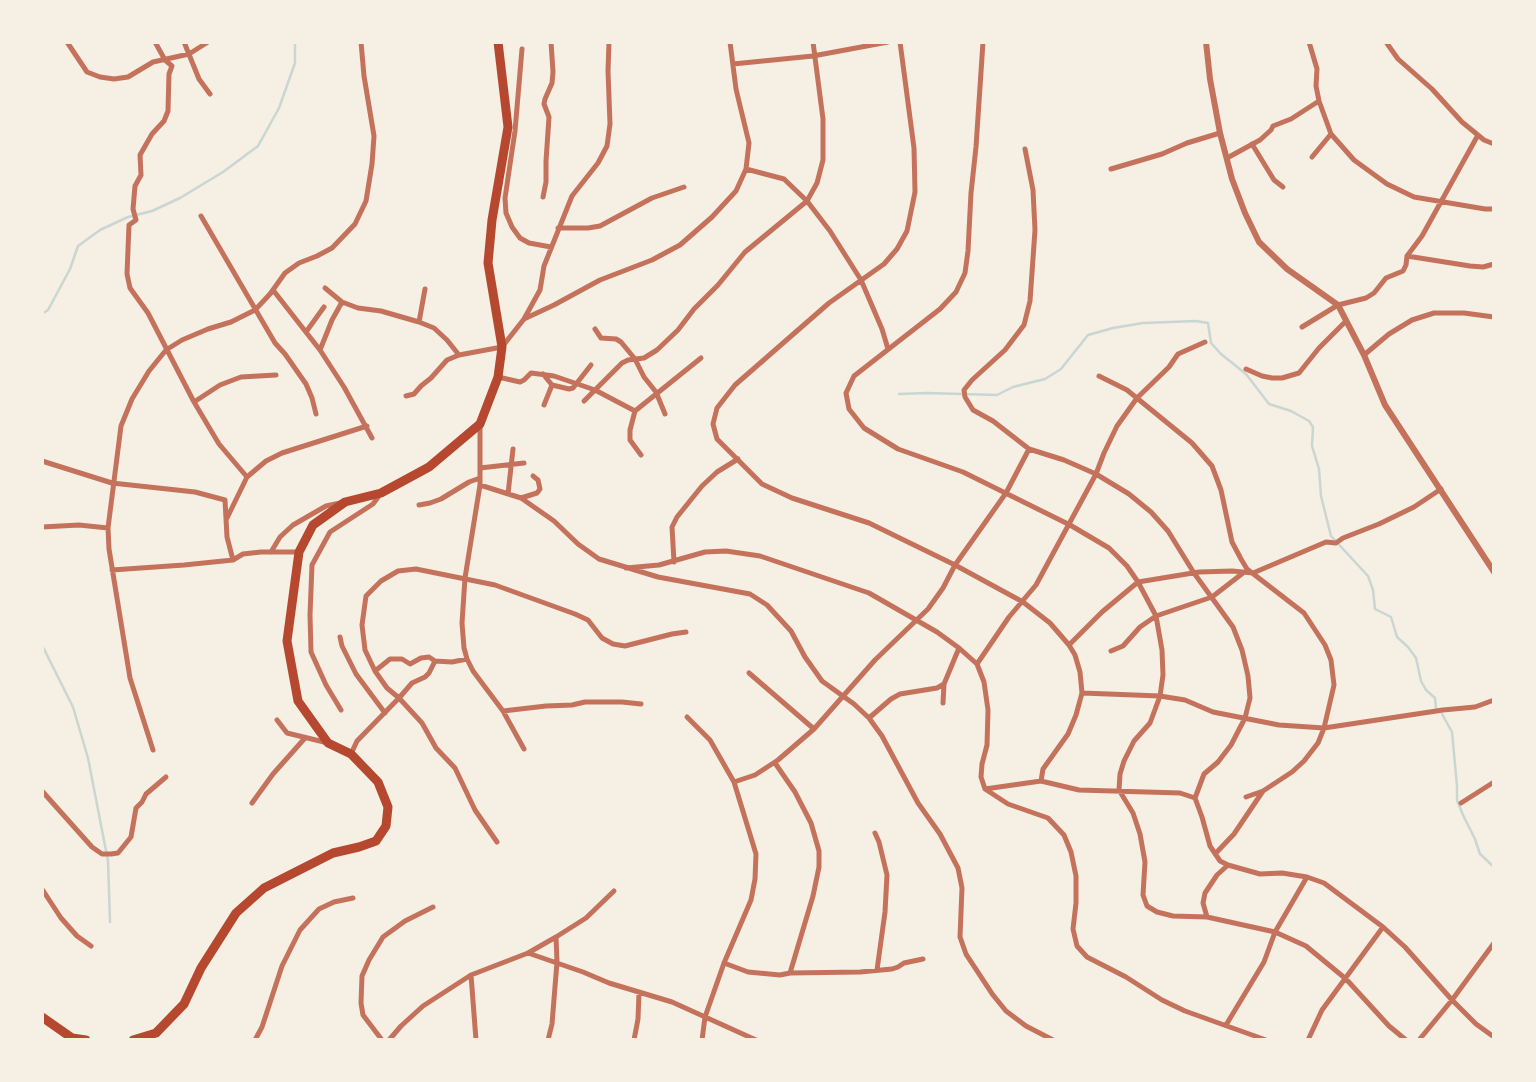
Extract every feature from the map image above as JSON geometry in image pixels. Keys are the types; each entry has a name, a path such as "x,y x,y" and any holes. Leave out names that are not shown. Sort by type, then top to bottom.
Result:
{"highway":[{"path":"133,1040 156,1033 184,1004 201,968 236,913 264,888 333,853 359,848 376,841 386,826 388,807 377,782 351,754 328,743 298,701 287,642 299,552 313,525 345,502 381,494 429,467 480,424 498,377 502,347 488,263 492,220 508,127 498,42"},
{"path":"42,1017 72,1038 86,1040"}],"street":[{"path":"67,42 87,72 114,79 128,77 147,65 190,54 205,43"},
{"path":"155,42 165,60 172,66 169,74 168,111 140,155 141,174 135,186 133,209 136,220 129,225 127,274 130,288 148,313 194,402 219,444 247,477"},
{"path":"184,42 199,79 210,94"},
{"path":"153,750 130,678 107,528 121,426 149,371 166,350 255,310 285,273 299,262 331,248 355,224 366,201 374,136 361,42"},
{"path":"543,197 549,117 544,104 552,83 551,42"},
{"path":"406,396 414,394 447,360 459,355 502,347 524,319 540,290 544,266 572,196 598,163 607,146 610,124 609,42"},
{"path":"524,319 600,280 652,260 680,245 736,191 746,170 749,143 736,89 730,42"},
{"path":"584,401 622,363 644,358 657,349 678,330 744,252 807,201 817,183 823,160 824,119 813,42"},
{"path":"733,64 813,56 888,42"},
{"path":"900,42 914,148 915,192 907,231 884,264 830,303 735,385 717,408 713,424 718,439 762,484 792,498 869,523 1023,602 1050,623 1075,655 1082,693 1069,734 1043,769 1041,781"},
{"path":"982,42 965,273 956,292 940,309 854,376 846,393 849,410 864,428 898,449 963,472 1070,525 1109,548 1138,582 1156,616 1163,675 1160,696 1150,723 1134,741 1124,761 1119,790 1133,813 1140,834 1145,862 1143,895 1147,906 1173,916 1207,917 1275,932 1306,946 1346,979 1389,1026 1406,1040"},
{"path":"1206,42 1220,133 1232,179 1259,242 1287,269 1338,305 1364,355 1385,405 1494,572"},
{"path":"1309,42 1317,69 1319,101 1331,134 1354,160 1387,184 1414,197 1494,209"},
{"path":"1386,42 1398,58 1478,135 1494,144"},
{"path":"522,49 515,131 505,198 506,213 520,238 528,243 551,247"},
{"path":"1227,158 1266,135 1273,126 1291,119 1319,101"},
{"path":"1111,169 1220,133"},
{"path":"1312,157 1331,134"},
{"path":"1302,327 1338,305 1366,298 1374,293 1386,278 1403,271 1407,256 1422,236 1478,135"},
{"path":"1252,144 1274,180 1283,187"},
{"path":"1026,149 1033,190 1035,230 1030,301 1024,325 1005,350 972,380 965,394 973,410 993,421 1029,449 1096,474 1152,512 1233,626 1242,650 1250,698 1245,718 1231,745 1204,774 1195,798 1215,854 1228,865 1260,874 1282,873 1324,883 1405,947 1452,1000 1476,1024 1494,1037"},
{"path":"746,170 783,179 807,201 830,231 860,281 888,349"},
{"path":"558,228 600,226 652,198 684,187"},
{"path":"201,216 275,343 306,384 316,414"},
{"path":"1407,256 1470,266 1494,264"},
{"path":"325,288 342,302 433,328 459,355"},
{"path":"419,322 425,289"},
{"path":"273,290 320,350 372,438"},
{"path":"320,350 342,302"},
{"path":"306,332 324,307"},
{"path":"1364,355 1389,334 1412,320 1434,313 1494,317"},
{"path":"1245,369 1272,378 1299,373 1346,321"},
{"path":"595,329 601,338 621,342 656,392 665,414"},
{"path":"977,664 1009,617 1036,585 1096,474 1117,426 1137,398 1169,367 1178,354 1205,342"},
{"path":"641,454 630,440 635,411 701,358"},
{"path":"543,374 552,385 569,389 591,365"},
{"path":"498,377 520,382 531,373 554,376 595,390 635,411"},
{"path":"194,402 220,385 241,377 276,375"},
{"path":"1099,376 1127,390 1192,443 1212,466 1222,491 1232,542 1247,569 1304,613 1325,645 1331,660 1334,685 1318,743 1292,772 1263,792 1246,797"},
{"path":"544,405 552,385"},
{"path":"480,424 480,481 465,578 462,624 467,659 503,711 524,749"},
{"path":"226,521 247,477 266,461 282,453 367,426"},
{"path":"508,494 513,449"},
{"path":"734,782 755,775 775,763 814,729 875,660 928,609 955,565 1006,493 1029,449"},
{"path":"674,562 672,527 677,517 702,486 738,459"},
{"path":"42,461 112,483 195,492 225,500 227,537 233,560"},
{"path":"480,468 524,463"},
{"path":"521,498 537,493 540,489 538,480 533,476"},
{"path":"419,505 441,499 469,481 480,481 521,498 554,521 599,559 658,577 750,594 767,606 791,631 822,681 869,718 882,736 918,803 940,834 958,868 962,888 960,937 966,954 993,995 1006,1011 1026,1026 1053,1040"},
{"path":"1069,645 1102,612 1138,582 1194,573 1253,573 1326,542 1336,543 1379,524 1414,507 1441,489"},
{"path":"341,710 311,652 313,565 330,532 373,504 381,494"},
{"path":"271,552 279,537 293,525 326,506 345,502"},
{"path":"42,527 79,525 107,528"},
{"path":"626,568 674,562 705,552 726,551 760,556 869,593 937,632 959,648 977,664 984,682 988,710 987,745 981,777 985,789 1008,804 1048,818 1064,835 1071,852 1076,877 1073,929 1077,946 1087,957 1126,977 1161,1000 1266,1040"},
{"path":"112,570 233,560 243,554 299,552"},
{"path":"497,842 475,810 455,768 436,748 422,723 387,688 375,671 366,650 362,625 366,596 381,581 398,571 416,569 495,585 575,614 588,621 602,638 613,644 625,646 687,632"},
{"path":"1111,651 1123,646 1140,626 1156,616 1212,597 1243,573"},
{"path":"340,637 356,674 385,713"},
{"path":"943,703 944,684 959,648"},
{"path":"375,671 390,659 402,659 410,664 421,657 452,662 467,659"},
{"path":"351,754 357,741 412,683 429,673 435,661"},
{"path":"749,673 814,729"},
{"path":"869,718 900,694 937,688 944,684"},
{"path":"1082,693 1185,699 1213,712 1279,725 1324,728 1475,707 1494,700"},
{"path":"503,711 585,702 641,704"},
{"path":"687,717 710,740 734,782 756,854 751,901 724,963 705,1017 702,1040"},
{"path":"277,720 287,733 328,743"},
{"path":"252,803 305,738"},
{"path":"775,763 795,792 811,823 819,851 813,896 790,973"},
{"path":"42,791 92,847 102,854 111,855 118,853 127,844 131,837 136,808 146,794 166,777"},
{"path":"985,789 1041,781 1079,790 1180,793 1195,798"},
{"path":"1461,803 1494,782"},
{"path":"1215,854 1234,834 1263,792"},
{"path":"875,833 887,875 877,970"},
{"path":"1207,917 1203,903 1205,893 1217,875 1228,865"},
{"path":"1226,1025 1265,962 1275,932 1307,877"},
{"path":"42,890 61,918 77,936 91,946"},
{"path":"389,1040 423,1006 471,975 528,953 556,937 586,918 614,891"},
{"path":"255,1040 282,966 300,930 319,909 353,898"},
{"path":"383,1040 363,1015 362,976 383,937 405,921 433,907"},
{"path":"1308,1040 1322,1010 1382,928"},
{"path":"548,1040 552,1024 557,962 556,937"},
{"path":"1419,1040 1494,943"},
{"path":"528,953 609,983 672,1002 756,1040"},
{"path":"724,963 748,972 780,975 898,968 904,963 923,959"},
{"path":"471,975 476,1040"},
{"path":"634,1040 639,993"}],"waterway":[{"path":"42,314 48,310 70,269 78,246 100,230 180,198 223,172 258,146 279,108 295,63 295,42"},
{"path":"899,394 997,395 1013,387 1045,379 1061,369 1088,335 1143,323 1208,323 1211,343 1246,374 1269,404 1291,411 1309,421 1313,427 1312,446 1331,536 1368,576 1375,609 1391,617 1397,637 1416,658 1421,681 1435,698 1436,708"},
{"path":"42,645 73,707 88,758 108,861 110,922"},
{"path":"1442,714 1452,732 1457,800 1480,854 1494,867"}]}
